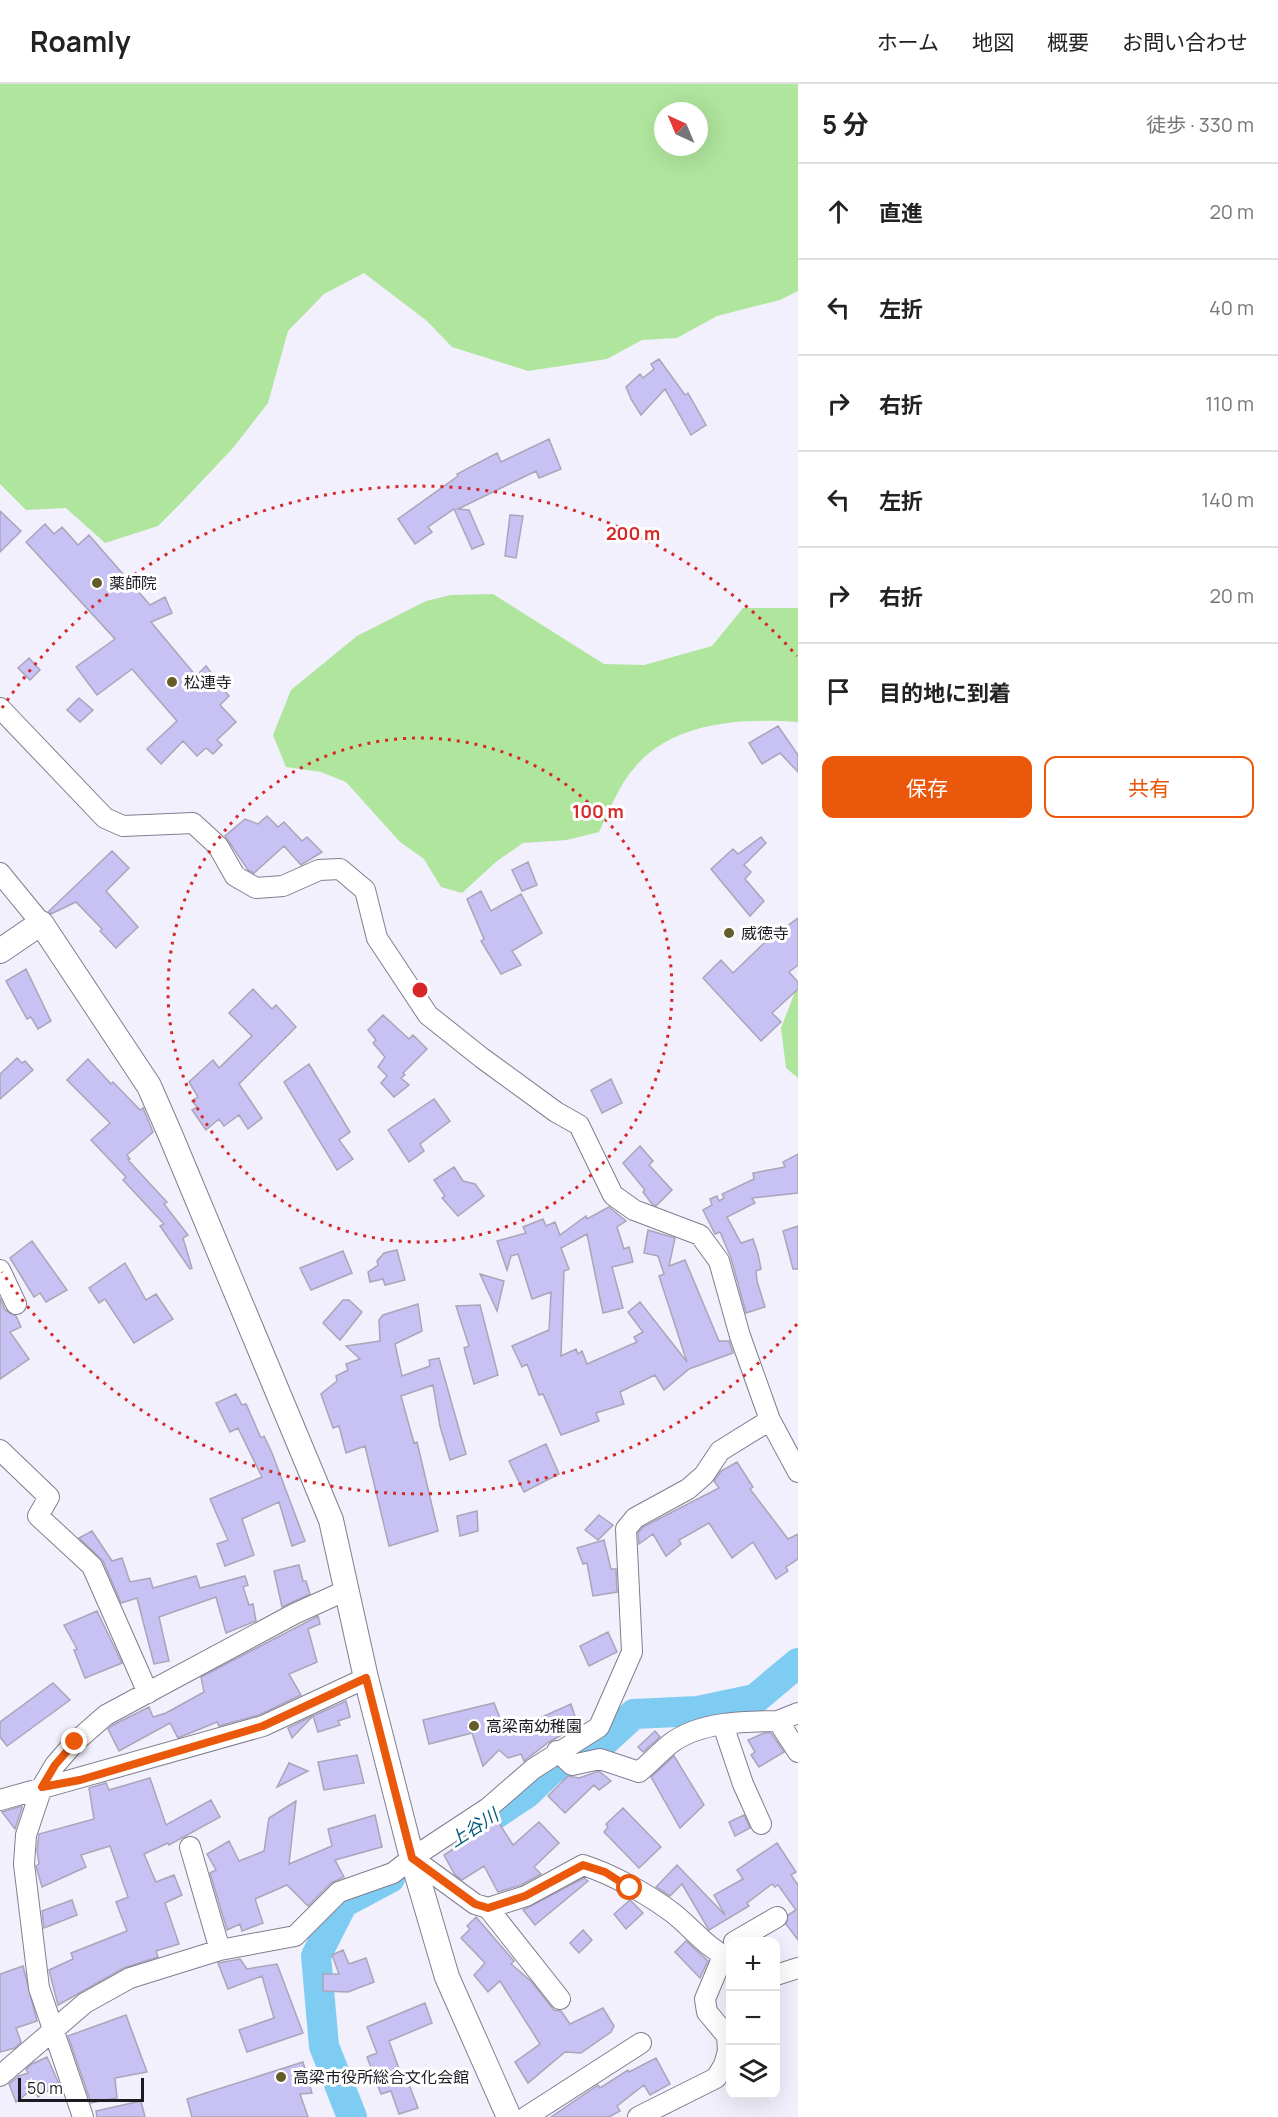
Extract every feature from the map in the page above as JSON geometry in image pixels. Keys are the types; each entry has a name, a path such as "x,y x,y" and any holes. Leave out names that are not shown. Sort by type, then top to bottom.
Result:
{"street":[{"path":"0,708 105,818 123,826 193,823 219,846 234,876 256,888 283,886 319,870 340,869 365,890 377,938 428,1015 482,1058 579,1125 613,1195 634,1210 700,1235 719,1261 740,1336 770,1420 798,1472"},
{"path":"0,873 41,923 149,1086 319,1487 331,1520 366,1678 412,1858 447,1977 509,2117"},
{"path":"0,951 41,923"},
{"path":"0,1270 16,1304"},
{"path":"0,2076 51,2030 86,2003 129,1978 220,1950 295,1936 339,1892 393,1873 488,1808 533,1768 599,1727 632,1652 626,1529 635,1518 688,1489 704,1475 720,1451 770,1420"},
{"path":"0,1450 49,1497 38,1516 92,1566 148,1693"},
{"path":"83,2117 51,2030 39,1988 24,1864 26,1835 42,1787 55,1765 92,1724 294,1614 347,1590"},
{"path":"0,1800 42,1787 80,1780 263,1726 366,1678"},
{"path":"557,1751 572,1765 600,1759 639,1772 671,1743 692,1733 723,1725 778,1721 798,1713"},
{"path":"778,1721 798,1752"},
{"path":"723,1725 743,1784 760,1824"},
{"path":"190,1846 220,1950"},
{"path":"412,1858 475,1904 488,1908 560,1999"},
{"path":"488,1908 525,1896 583,1865 605,1872 651,1898 726,1950"},
{"path":"748,1937 777,1917"},
{"path":"638,2117 716,2078 724,2066 728,2050 727,2036 707,2012 705,1999 726,1953"},
{"path":"780,1974 798,1968"},
{"path":"526,2117 641,2043"}],"green space":[{"path":"0,84 798,84 798,291 780,300 717,316 677,338 642,340 607,359 528,371 452,347 427,321 364,273 324,294 288,331 268,403 233,448 158,526 105,543 66,508 26,510 0,484"},
{"path":"493,594 604,664 644,665 712,646 743,608 798,608 798,722 733,722 689,731 669,740 651,752 629,774 599,832 567,840 523,843 497,861 462,893 441,887 424,859 400,842 346,782 321,772 286,767 273,735 291,690 357,636 426,601 451,595"},
{"path":"798,984 798,1078 786,1068 781,1028"}],"building":[{"path":"659,359 685,395 688,393 706,425 691,435 665,389 641,415 631,399 626,387 640,374 643,378 654,369 651,364"},
{"path":"549,439 561,469 539,478 536,471 458,509 469,510 484,544 472,549 454,509 428,527 432,532 415,544 398,519 458,476 457,474 497,453 501,462"},
{"path":"0,511 21,531 0,552"},
{"path":"510,515 523,516 516,558 505,556"},
{"path":"45,524 54,534 62,527 78,545 89,535 150,605 165,597 172,613 151,622 196,676 206,666 229,696 220,705 236,722 217,740 222,745 213,754 206,748 197,756 183,741 161,764 147,749 177,721 132,669 97,695 76,667 115,639 26,542"},
{"path":"29,658 40,670 30,680 18,668"},
{"path":"79,698 93,710 80,722 67,710"},
{"path":"778,726 798,755 798,772 780,753 762,764 749,743"},
{"path":"267,816 278,827 284,822 302,841 307,837 322,852 301,865 284,846 254,873 248,870 225,836 245,819 258,824"},
{"path":"761,837 766,843 744,865 751,872 745,879 764,901 750,916 711,869 733,849 738,854"},
{"path":"112,851 129,868 106,891 138,927 116,948 100,931 102,929 76,902 51,914 49,911"},
{"path":"528,862 537,885 522,891 512,870"},
{"path":"481,891 491,911 521,894 542,933 512,951 521,965 501,974 481,941 484,939 467,899"},
{"path":"798,918 798,965 789,972 798,982 798,989 772,1013 781,1022 761,1041 703,978 721,960 733,973 762,945"},
{"path":"26,969 51,1021 38,1029 31,1017 27,1019 6,981"},
{"path":"253,989 272,1009 276,1005 296,1027 239,1084 262,1118 248,1129 239,1115 224,1126 219,1119 206,1130 192,1110 197,1107 192,1101 198,1097 189,1082 213,1060 219,1068 252,1036 229,1013"},
{"path":"383,1015 409,1039 413,1035 427,1049 403,1073 405,1075 401,1078 409,1085 394,1097 381,1083 387,1076 378,1067 385,1057 373,1043 376,1040 368,1030"},
{"path":"17,1058 22,1063 25,1061 33,1070 0,1099 0,1074"},
{"path":"88,1059 140,1110 143,1108 153,1132 127,1155 130,1159 128,1160 167,1202 164,1204 188,1235 183,1238 192,1268 190,1269 160,1226 164,1224 123,1180 126,1177 91,1140 110,1123 67,1080"},
{"path":"309,1064 350,1132 339,1140 353,1159 337,1170 284,1082"},
{"path":"611,1079 622,1103 602,1113 591,1090"},
{"path":"434,1099 450,1121 420,1144 424,1151 409,1162 388,1130"},
{"path":"640,1146 653,1161 649,1165 672,1190 656,1206 652,1204 643,1192 645,1190 623,1163"},
{"path":"798,1154 798,1193 752,1198 755,1203 727,1217 741,1243 753,1239 761,1269 756,1271 757,1281 765,1307 746,1313 731,1258 720,1232 715,1234 703,1210 712,1205 710,1199 717,1196 719,1201 724,1198 722,1194 754,1179 753,1173 785,1167 783,1162"},
{"path":"454,1167 463,1181 475,1184 484,1196 458,1216 442,1198 445,1196 434,1180"},
{"path":"609,1207 626,1221 617,1227 624,1249 629,1247 633,1262 612,1267 623,1308 603,1313 587,1234 561,1248 569,1269 564,1271 561,1356 576,1349 578,1354 582,1351 587,1364 637,1342 634,1337 643,1332 628,1312 640,1302 687,1362 659,1276 664,1274 658,1256 644,1253 648,1230 675,1238 669,1266 685,1260 719,1341 729,1341 733,1353 689,1369 664,1390 655,1375 620,1392 624,1404 596,1413 599,1421 561,1435 543,1394 539,1395 527,1364 522,1367 512,1346 549,1330 551,1292 532,1299 518,1254 511,1256 507,1270 497,1241 526,1233 523,1227 543,1219 546,1226 555,1222 560,1235 586,1216 587,1219"},
{"path":"798,1226 798,1269 793,1269 783,1231"},
{"path":"32,1241 67,1290 46,1302 40,1293 34,1297 10,1258"},
{"path":"397,1250 405,1280 385,1285 383,1279 370,1282 368,1272 378,1265 377,1261 384,1253"},
{"path":"343,1251 352,1273 311,1290 300,1268"},
{"path":"125,1263 146,1300 156,1294 173,1319 134,1343 105,1299 99,1303 89,1288"},
{"path":"480,1274 504,1281 497,1311"},
{"path":"0,1298 5,1310 16,1316 21,1327 10,1332 29,1359 0,1379"},
{"path":"343,1300 349,1300 362,1312 340,1340 323,1323"},
{"path":"418,1304 422,1331 395,1344 402,1376 430,1366 429,1360 439,1358 466,1454 450,1460 440,1426 433,1385 401,1396 414,1443 417,1442 438,1531 389,1546 365,1446 346,1453 339,1426 333,1428 321,1394 337,1381 336,1376 348,1370 346,1364 360,1359 346,1346 380,1341 379,1320 383,1315"},
{"path":"480,1305 498,1375 474,1384 464,1348 469,1346 456,1306"},
{"path":"236,1394 242,1405 246,1404 261,1438 264,1436 272,1453 305,1541 292,1546 279,1502 242,1519 254,1555 225,1566 217,1544 228,1540 210,1499 262,1477 238,1428 230,1432 216,1403"},
{"path":"546,1444 559,1474 524,1492 509,1461"},
{"path":"737,1462 753,1487 750,1489 788,1539 798,1534 798,1559 786,1567 788,1571 776,1579 753,1542 732,1558 709,1523 679,1540 681,1544 666,1556 653,1534 639,1544 638,1533 643,1527 719,1488 714,1481 721,1471"},
{"path":"477,1511 478,1531 460,1536 457,1516"},
{"path":"599,1515 613,1525 598,1540 585,1530"},
{"path":"92,1531 112,1561 122,1558 130,1582 150,1578 153,1588 196,1576 200,1588 245,1576 248,1585 243,1587 249,1605 253,1604 256,1621 226,1633 216,1597 159,1617 169,1661 154,1664 137,1598 121,1603 103,1561 79,1538"},
{"path":"604,1540 611,1569 616,1569 617,1592 593,1596 587,1563 583,1564 577,1548"},
{"path":"299,1565 303,1581 306,1581 310,1594 282,1607 274,1571"},
{"path":"97,1611 122,1663 85,1678 74,1650 77,1649 64,1625"},
{"path":"318,1616 320,1624 308,1629 317,1662 289,1674 301,1695 259,1715 219,1726 217,1722 178,1738 170,1723 119,1751 108,1729 113,1725 149,1707 153,1717 166,1713 204,1692 201,1677"},
{"path":"608,1632 617,1652 589,1666 580,1646"},
{"path":"53,1683 70,1700 7,1746 0,1737 0,1722"},
{"path":"346,1701 350,1717 338,1721 340,1725 318,1732 313,1716"},
{"path":"494,1703 506,1733 571,1704 578,1726 549,1742 524,1761 521,1754 508,1758 499,1750 483,1766 472,1733 429,1744 423,1720"},
{"path":"312,1717 292,1738 288,1728"},
{"path":"655,1731 660,1737 643,1752 638,1747"},
{"path":"764,1733 771,1733 784,1752 759,1767 751,1755 755,1752 748,1740"},
{"path":"357,1755 364,1783 324,1790 318,1762"},
{"path":"674,1756 704,1805 680,1828 651,1777"},
{"path":"289,1763 308,1771 277,1787"},
{"path":"599,1771 611,1781 599,1790 594,1785 565,1813 548,1796 568,1776 579,1778"},
{"path":"150,1778 166,1825 211,1800 220,1817 169,1845 168,1843 144,1854 156,1882 174,1875 182,1895 165,1903 179,1944 156,1951 158,1957 124,1968 58,2005 49,1970 73,1959 71,1953 127,1931 116,1902 128,1897 110,1846 81,1855 86,1867 42,1887 36,1866 39,1864 37,1850 39,1834 94,1819 89,1788 106,1783 109,1790"},
{"path":"296,1801 289,1864 332,1846 328,1829 375,1815 382,1847 335,1860 344,1877 331,1883 308,1906 287,1885 255,1899 263,1923 242,1931 240,1924 227,1930 210,1873 216,1870 207,1854 229,1841 239,1861 264,1851 269,1818"},
{"path":"22,1806 22,1808 15,1829 2,1812"},
{"path":"623,1808 661,1847 639,1868 604,1832 608,1827 606,1824"},
{"path":"744,1815 750,1828 735,1836 729,1822"},
{"path":"497,1820 513,1845 539,1822 559,1843 534,1867 541,1874 521,1885 498,1892 484,1866 462,1880 455,1875 444,1855"},
{"path":"777,1843 796,1872 791,1875 798,1885 798,1940 786,1924 788,1915 796,1910 778,1885 775,1887 772,1884 747,1903 749,1906 709,1930 682,1884 670,1896 656,1887 677,1865 725,1915 714,1895 743,1879 737,1870"},
{"path":"584,1878 588,1881 535,1925 523,1910"},
{"path":"72,1900 77,1915 44,1928 42,1911"},
{"path":"630,1900 643,1913 626,1929 614,1914"},
{"path":"476,1917 514,1961 511,1964 531,1981 554,2010 561,2011 570,2024 603,2008 614,2026 611,2032 581,2053 565,2052 528,2083 515,2062 540,2044 500,1981 488,1992 474,1975 485,1963 461,1938 470,1929 467,1926"},
{"path":"583,1930 592,1940 579,1953 570,1943"},
{"path":"686,1941 708,1961 700,1978 675,1952"},
{"path":"343,1950 349,1964 366,1958 374,1982 348,1992 323,1991 323,1974 339,1974 332,1955"},
{"path":"240,1959 247,1969 277,1964 303,2033 247,2052 239,2030 274,2018 262,1976 228,1989 218,1963"},
{"path":"23,1966 37,2021 16,2028 21,2042 15,2048 0,2052 0,1974"},
{"path":"425,2003 432,2023 389,2041 403,2080 407,2079 418,2108 399,2114 391,2091 381,2094 367,2057 377,2053 367,2027"},
{"path":"126,2015 147,2072 115,2078 117,2098 91,2103 68,2036"},
{"path":"47,2057 59,2084 38,2097 34,2088 16,2102 9,2084 19,2076 28,2073 26,2069 32,2064"},
{"path":"656,2058 670,2084 650,2095 644,2085 617,2106 620,2111 609,2117 551,2117 598,2085 600,2088 628,2070 629,2072"},
{"name":"高梁市役所総合文化会館","path":"303,2062 312,2093 300,2094 308,2117 192,2117 187,2099"},
{"path":"141,2101 145,2117 97,2117 96,2111"}],"waterway":[{"name":"上谷川","path":"463,1836 527,1793 552,1769 599,1746 634,1714 698,1711 755,1699 798,1663"},
{"name":"上谷川","path":"352,2117 324,2046 316,1956 343,1903 390,1878"}],"place":[{"name":"薬師院","path":"97,583"},
{"name":"松連寺","path":"172,682"},
{"name":"威徳寺","path":"729,933"},
{"name":"高梁南幼稚園","path":"474,1726"},
{"name":"高梁市役所総合文化会館","path":"281,2077"}],"route":[{"path":"75,1742 55,1765 42,1787 80,1780 263,1726 366,1678 412,1858 475,1904 488,1908 525,1896 583,1865 605,1872 630,1888"}]}
